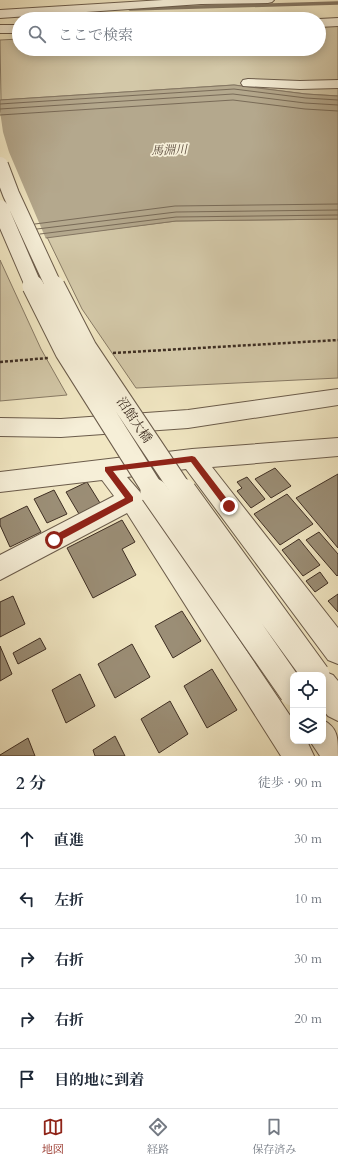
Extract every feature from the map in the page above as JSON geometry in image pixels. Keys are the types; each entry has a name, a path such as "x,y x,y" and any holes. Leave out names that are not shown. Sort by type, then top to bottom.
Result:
{"street":[{"path":"12,12 56,5 268,0"},
{"path":"0,14 12,12"},
{"path":"326,23 338,22"},
{"path":"0,29 12,29"},
{"path":"248,83 300,85 338,84"},
{"name":"沼館大橋","path":"0,165 11,194 60,299 86,348 179,487 314,672"},
{"name":"沼館大橋","path":"0,208 42,306 66,352 157,496 290,688"},
{"path":"0,427 61,428 188,419 338,396"},
{"path":"0,482 192,459 338,447"},
{"path":"192,459 338,650"},
{"path":"107,469 130,499 299,756"},
{"path":"0,568 130,499"},
{"path":"326,689 338,706"},
{"path":"326,739 338,756"}],"path":[{"path":"107,353 338,340"},
{"path":"0,362 52,358"}],"shaded area":[{"path":"338,24 338,96 306,94 234,85 1,100 0,40 12,39 12,56 326,56 326,25"},
{"path":"338,219 338,378 136,388 82,309 47,237 176,221"},
{"path":"0,260 41,349 67,395 0,401"}],"water":[{"name":"馬淵川","path":"234,85 306,94 338,96 338,219 176,221 0,244 0,100"}],"pier":[{"path":"0,111 3,132 9,152 46,239 0,246"}],"building":[{"path":"275,468 291,486 271,498 255,479"},
{"path":"338,474 338,548 296,498"},
{"path":"247,477 265,499 251,508 237,491 242,488 237,482"},
{"path":"87,482 100,503 79,514 66,492"},
{"path":"54,490 67,514 47,523 34,499"},
{"path":"287,494 313,524 280,545 254,514"},
{"path":"27,506 41,532 10,547 0,525 0,519"},
{"path":"122,520 135,542 122,549 136,575 93,598 67,548"},
{"path":"319,532 338,554 337,576 306,540"},
{"path":"299,539 320,565 303,576 282,550"},
{"path":"320,572 328,583 315,592 306,581"},
{"path":"338,594 338,612 328,601"},
{"path":"13,596 25,624 0,637 0,602"},
{"path":"182,611 201,641 173,658 155,626"},
{"path":"40,638 46,649 18,664 13,653"},
{"path":"132,644 150,677 115,698 98,664"},
{"path":"0,646 12,674 0,681"},
{"path":"212,669 237,710 207,728 184,686"},
{"path":"80,674 95,706 66,723 52,690"},
{"path":"170,701 188,734 159,753 141,719"},
{"path":"115,736 125,756 95,756 93,750"},
{"path":"28,738 35,756 0,756 0,755"}],"waterway":[{"path":"130,9 338,3"}],"route":[{"path":"54,540 130,499 107,469 192,459 229,506"}]}
